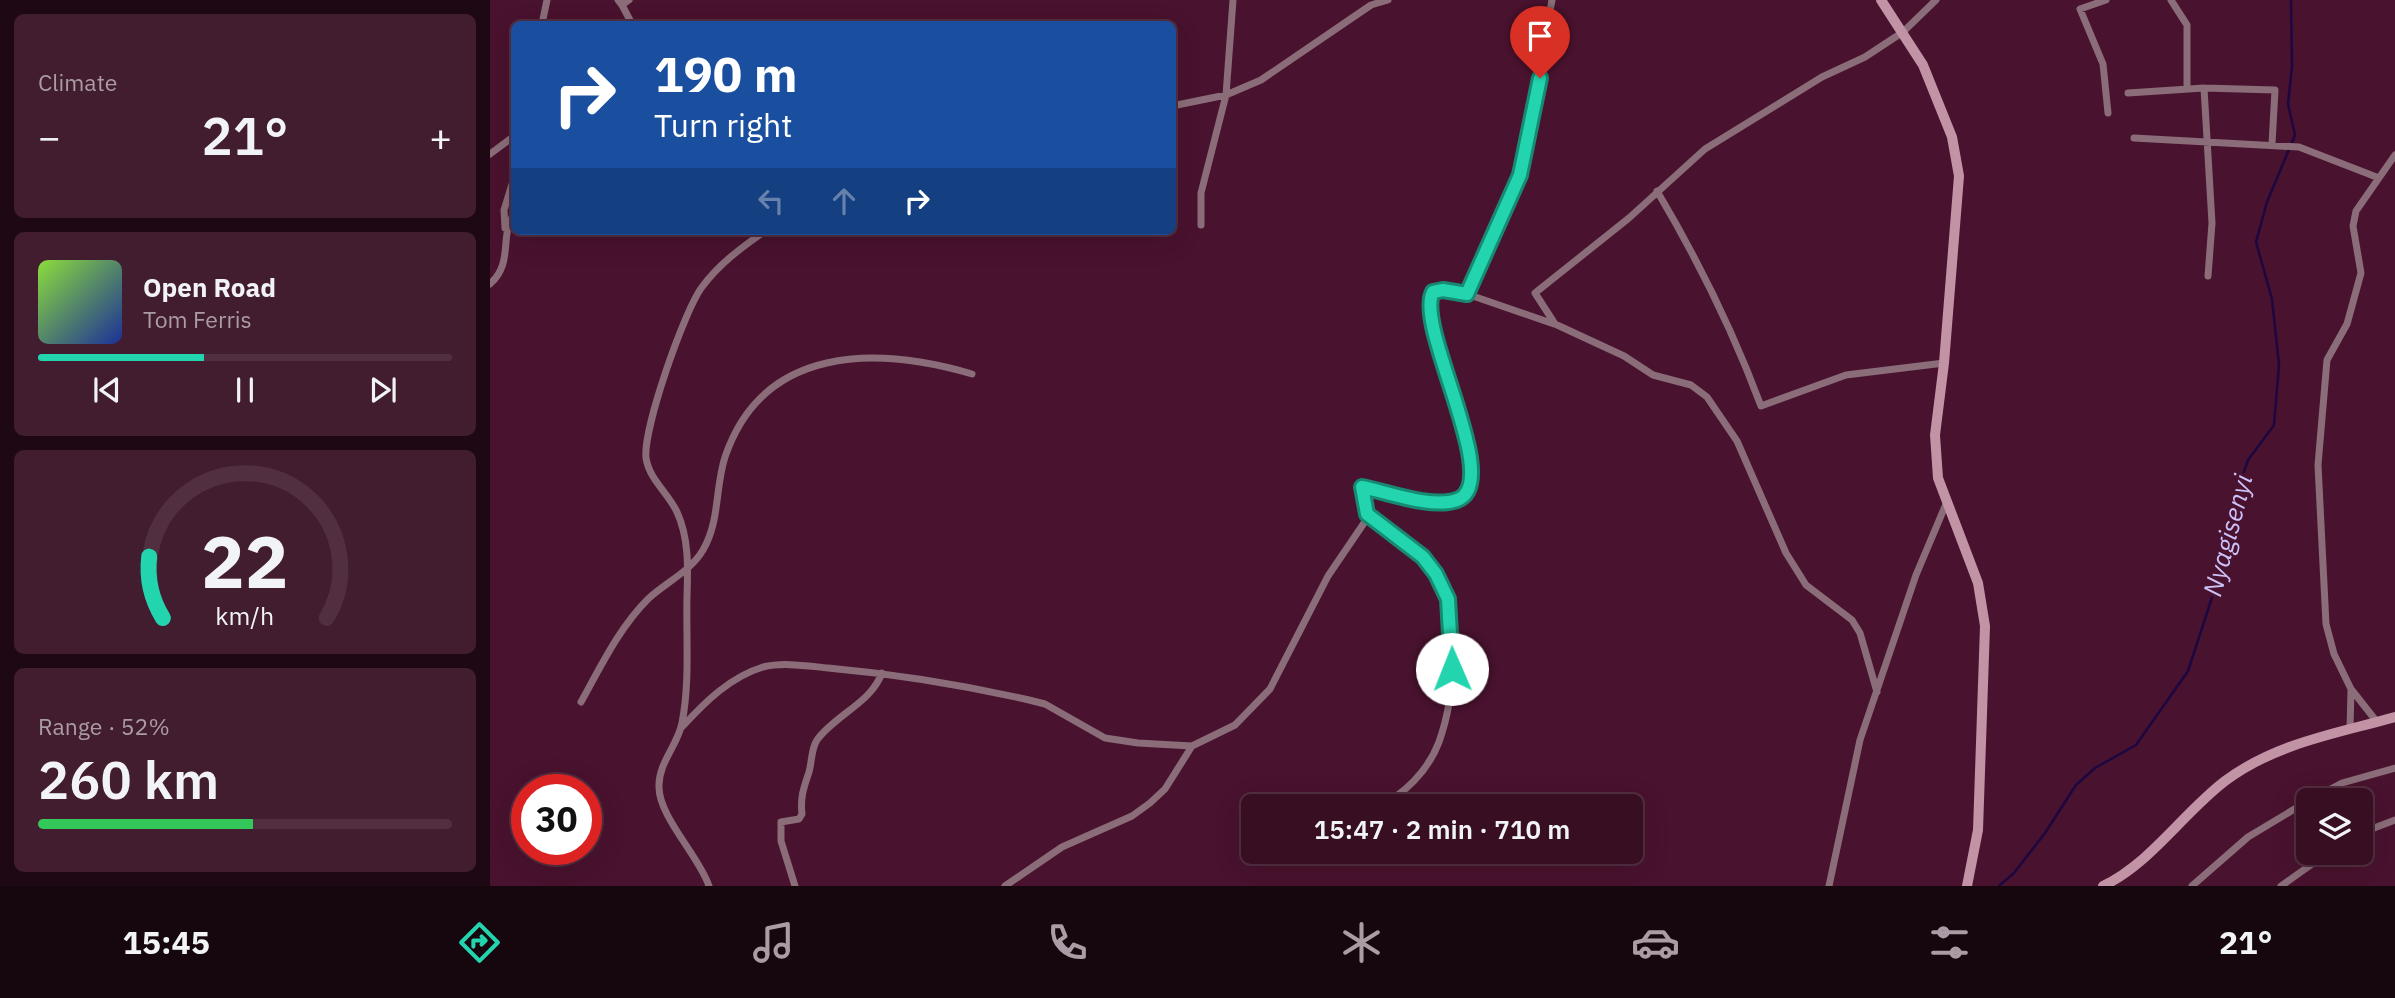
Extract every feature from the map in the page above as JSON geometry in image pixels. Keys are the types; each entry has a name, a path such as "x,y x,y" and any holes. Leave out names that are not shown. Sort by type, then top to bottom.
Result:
{"main road":[{"path":"1881,0 1923,65 1952,137 1959,176 1944,363 1935,435 1938,478 1978,583 1985,626 1978,830 1967,886"},
{"path":"2103,886 2158,843 2224,782 2263,756 2350,728 2395,717"}],"street":[{"path":"543,21 547,0"},
{"path":"1202,225 1200,193 1226,95 1233,0"},
{"path":"1467,294 1520,175 1552,0"},
{"path":"1555,324 1535,293 1536,290 1629,218 1705,149 1822,77 1865,57 1903,32 1936,0"},
{"path":"2106,0 2080,9 2103,64 2108,113"},
{"path":"2171,0 2187,25 2187,88"},
{"path":"1176,105 1226,95 1261,80 1371,5 1384,1"},
{"path":"623,2 631,21"},
{"path":"2128,93 2187,88 2275,90 2272,144"},
{"path":"2204,88 2212,223 2208,276"},
{"path":"490,154 511,138"},
{"path":"2134,138 2272,144 2312,151 2379,178"},
{"path":"2377,722 2351,689 2334,654 2326,624 2318,465 2327,360 2347,324 2361,273 2353,226 2356,211 2379,178 2392,167 2395,155"},
{"path":"490,284 500,273 507,254 504,210 511,188"},
{"path":"1657,191 1699,261 1742,355 1761,406 1846,375 1944,363"},
{"path":"505,232 511,219"},
{"path":"682,727 688,569 684,534 678,514 650,473 646,455 652,418 684,322 701,288 734,253 759,235"},
{"path":"1401,794 1426,766 1439,742 1452,669 1452,623 1448,599 1436,574 1423,557 1367,514 1362,487 1422,501 1456,500 1466,494 1469,485 1468,440 1448,381 1430,313 1429,298 1433,292 1443,290 1467,294 1555,324 1624,356 1653,375 1690,385 1707,397 1737,441 1786,554 1806,585 1852,620 1860,633 1877,692"},
{"path":"581,702 630,620 648,600 688,569 702,551 710,534 725,458 737,428 751,406 771,389 824,361 859,358 934,363 972,374"},
{"path":"1829,886 1860,740 1916,575 1946,504"},
{"path":"709,886 704,870 668,814 658,789 668,753 682,727 727,685 765,667 785,665 882,673 1045,704 1105,738 1192,746 1235,725 1270,689 1328,576 1367,514"},
{"path":"795,886 781,841 781,822 799,819 802,814 804,781 816,741 865,696 878,682 882,673"},
{"path":"2350,728 2351,689"},
{"path":"1005,886 1062,847 1132,816 1150,803 1165,789 1192,746"},
{"path":"2332,788 2395,768"},
{"path":"2192,886 2248,837 2296,808"},
{"path":"2373,828 2395,820"},
{"path":"2281,886 2311,865"}],"waterway":[{"name":"Nyagisenyi","path":"1999,886 2014,873 2045,833 2076,785 2095,768 2136,745 2188,671 2218,579 2226,526 2248,460 2274,425 2279,365 2272,299 2256,242 2267,202 2295,135 2288,104 2292,66 2291,0"}],"route":[{"path":"1452,669 1452,623 1448,599 1436,574 1423,557 1407,543 1367,514 1361,493 1362,487 1422,501 1456,500 1466,494 1469,485 1468,440 1448,381 1430,313 1429,298 1433,292 1443,290 1467,294 1520,175 1540,78"}]}
